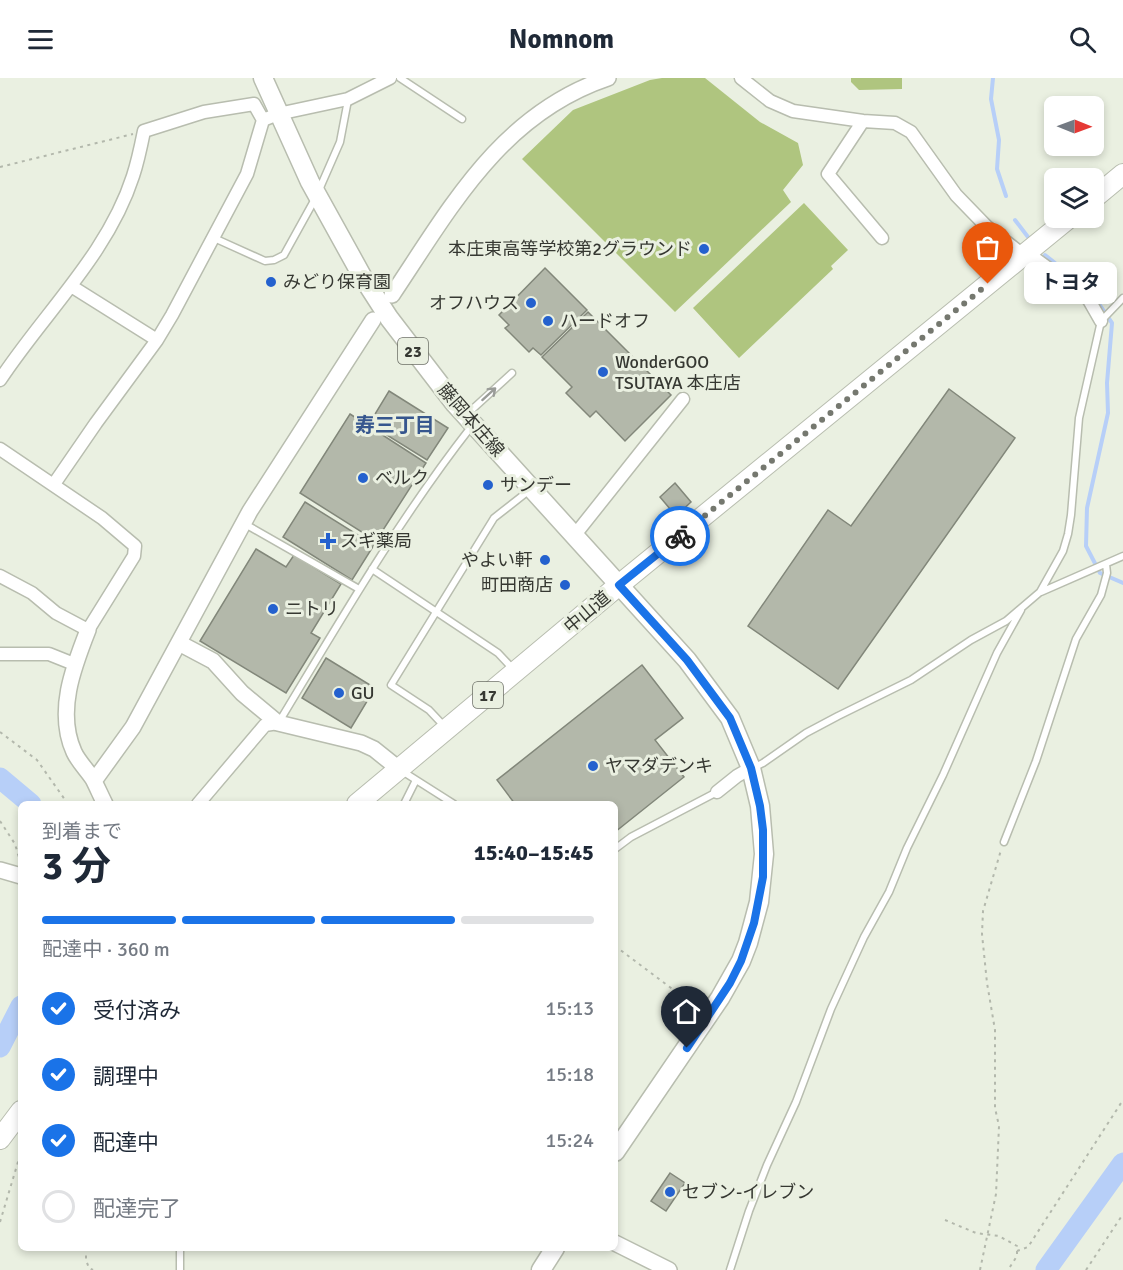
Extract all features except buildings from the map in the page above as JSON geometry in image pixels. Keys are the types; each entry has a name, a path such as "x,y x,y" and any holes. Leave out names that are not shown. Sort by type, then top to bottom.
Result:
{"highway":[{"path":"1104,190 1123,174"},
{"name":"中山道","path":"361,801 619,585 1057,228"},
{"path":"0,1139 18,1115"}],"main road":[{"name":"藤岡本庄線","path":"263,78 271,117 362,276 389,318 470,420 687,660 730,718 751,768 763,830 763,877 759,902 741,961 711,1013 618,1148"},
{"path":"541,1270 553,1251"}],"street":[{"path":"271,117 348,99 390,78"},
{"path":"392,295 465,187 491,154 532,116 585,86 608,78"},
{"path":"741,78 770,101 793,111 895,123 911,132 957,195 987,227 1023,255 1037,260 1078,290 1089,300 1103,319"},
{"path":"0,380 71,286 106,233 133,176 144,131 204,112 254,104 271,117"},
{"path":"54,484 158,340 247,174 271,117"},
{"path":"863,121 828,174 882,238"},
{"path":"71,286 158,340"},
{"path":"94,781 134,727 244,523 373,320"},
{"path":"574,536 683,399"},
{"path":"0,449 102,518 135,546 134,556 88,630 74,664 68,695 67,715 74,752 94,781 104,801"},
{"path":"0,576 32,593 56,613 88,630"},
{"path":"179,643 213,661 242,693 278,723"},
{"path":"0,654 49,654 74,664"},
{"path":"201,801 265,725 278,723 361,743 374,749 399,769"},
{"path":"717,792 751,768"},
{"path":"0,870 18,875"},
{"path":"618,1244 669,1270"}],"lane":[{"path":"400,78 462,119"},
{"path":"214,238 265,261 284,255 317,195 340,142 348,99"},
{"path":"751,768 763,764 806,734 838,716 911,680 1021,610 1040,592 1063,551 1068,534 1079,418 1103,319 1123,298"},
{"path":"278,723 359,589 470,420 512,373"},
{"path":"447,729 429,710 391,685 494,518 532,489"},
{"path":"244,523 359,589"},
{"path":"1040,592 1123,556"},
{"path":"1004,842 1036,761 1076,639 1098,603 1105,584 1107,573 1103,565"},
{"path":"372,569 498,653 515,672"},
{"path":"730,1270 749,1211 796,1102 831,1009 864,937 889,892 997,654 1021,610"},
{"path":"399,769 449,801"},
{"path":"406,801 416,780"},
{"path":"618,847 631,837 717,792"},
{"path":"180,1251 180,1270"}],"path":[{"path":"0,167 144,131"},
{"path":"0,732 38,760 66,801"},
{"path":"0,821 18,853"},
{"path":"980,1270 996,1194 999,1126 995,1108 995,1030 982,934 983,911 1004,842"},
{"path":"618,948 675,991 711,1013"},
{"path":"1017,1251 1028,1247 1123,1100"},
{"path":"0,1222 18,1162"},
{"path":"1086,1270 1123,1214"},
{"path":"945,1220 976,1233 999,1236 1017,1246 1017,1256 1008,1270"},
{"path":"86,1251 86,1260 89,1268 93,1270"}],"green space":[{"path":"705,78 760,122 798,143 803,165 783,190 791,202 675,312 522,159 573,110 650,80"},
{"path":"851,78 902,78 902,89 859,90 851,82"},
{"path":"804,203 848,250 831,266 833,269 739,358 693,308"}],"waterway":[{"path":"993,78 991,99 999,140 997,169 1006,196"},
{"path":"1015,220 1028,237"},
{"path":"1045,255 1090,291 1112,323 1107,383 1108,413 1087,508 1086,546 1100,573 1123,583"},
{"path":"0,778 27,801"},
{"path":"0,1047 18,1012"},
{"path":"1046,1270 1123,1163"}],"way so far":[{"path":"680,536 988,284"}],"place":[{"name":"本庄東高等学校第2グラウンド","path":"704,249"},
{"name":"みどり保育園","path":"271,282"},
{"name":"トヨタ","path":"988,284"},
{"name":"オフハウス","path":"531,303"},
{"name":"ハードオフ","path":"548,321"},
{"name":"WonderGOO TSUTAYA 本庄店","path":"603,372"},
{"name":"ベルク","path":"363,478"},
{"name":"サンデー","path":"488,485"},
{"name":"スギ薬局","path":"328,541"},
{"name":"やよい軒","path":"545,560"},
{"name":"町田商店","path":"565,585"},
{"name":"ニトリ","path":"273,609"},
{"name":"GU","path":"339,693"},
{"name":"ヤマダデンキ","path":"593,766"},
{"name":"セブン-イレブン","path":"670,1192"}],"district":[{"name":"寿三丁目","path":"395,425"}],"route":[{"path":"680,536 619,585 687,660 730,718 751,768 760,806 764,854 759,902 741,961 730,983 687,1048"}]}
